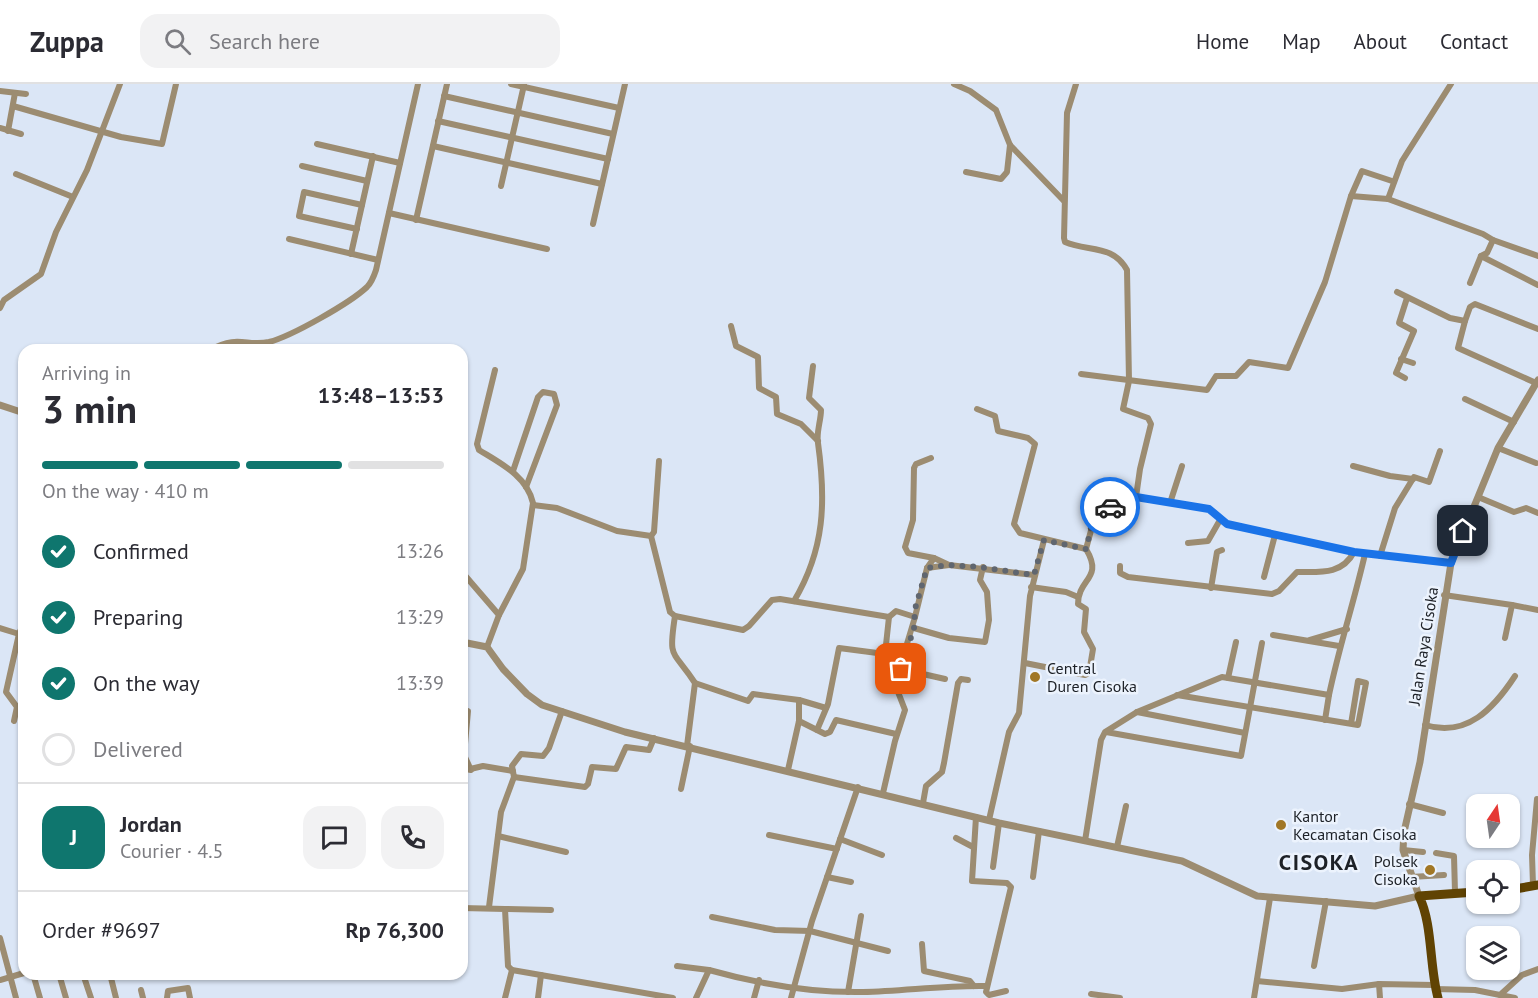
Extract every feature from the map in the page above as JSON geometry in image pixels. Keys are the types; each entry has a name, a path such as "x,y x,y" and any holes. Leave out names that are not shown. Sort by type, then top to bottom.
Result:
{"main road":[{"path":"1520,888 1536,885"},
{"path":"1436,991 1427,918 1419,896 1466,892"}],"street":[{"path":"0,308 4,300 41,274 56,232 102,132 120,84"},
{"path":"13,106 102,132 162,144 176,84"},
{"path":"221,344 225,342 266,342 285,336 354,297 369,285 378,260 418,84"},
{"path":"416,220 447,84"},
{"path":"511,84 524,85 619,108"},
{"path":"593,224 625,84"},
{"path":"954,84 970,91 996,110 1010,145 1064,201"},
{"path":"1076,84 1067,113 1065,242 1106,250 1123,262 1127,270 1130,284 1128,381 1123,409 1148,418 1151,424 1136,497 1130,505 1102,508 1096,512 1086,549"},
{"path":"1388,200 1392,181 1418,133 1451,84"},
{"path":"501,186 524,85"},
{"path":"0,91 26,94"},
{"path":"8,131 15,93"},
{"path":"444,96 613,134"},
{"path":"438,121 608,159"},
{"path":"0,128 21,134"},
{"path":"317,144 400,163"},
{"path":"966,172 1000,179 1006,172 1010,145"},
{"path":"433,146 602,184"},
{"path":"351,254 373,156"},
{"path":"302,166 368,181"},
{"path":"1081,374 1207,390 1216,376 1236,376 1249,362 1288,368 1325,282 1351,196 1362,171 1392,181"},
{"path":"16,174 73,197"},
{"path":"357,229 299,216 302,200 304,192 362,205"},
{"path":"1351,196 1388,200 1538,255"},
{"path":"389,213 547,249"},
{"path":"290,240 378,260"},
{"path":"1470,283 1481,256 1487,253 1492,240"},
{"path":"1481,256 1538,285"},
{"path":"1397,292 1450,318 1465,321"},
{"path":"0,294 4,300"},
{"path":"1405,378 1396,373 1414,331 1399,323 1407,298"},
{"path":"1537,382 1458,348 1470,307 1475,304 1538,329"},
{"path":"731,326 736,346 758,357 759,388 776,397 777,414 801,424 818,441"},
{"path":"1401,359 1413,363"},
{"path":"794,601 812,569 821,537 822,499 818,441 821,410 809,398 813,366"},
{"path":"487,647 499,615 523,569 533,505 526,487 513,471 479,450 477,444 495,370"},
{"name":"Jalan Raya Cisoka","path":"1419,896 1410,877 1404,850 1409,804 1425,725 1444,595 1451,563 1498,448 1537,382"},
{"path":"513,471 538,397 543,392 554,393 557,405 526,487"},
{"path":"1465,399 1514,422"},
{"path":"0,405 18,410"},
{"path":"977,409 995,416 998,431 1028,438 1035,444 1014,524 1020,533 1086,549 1093,560 1094,571 1078,597 1079,605 1086,610 1085,637 1093,647 1089,673 1085,675 1024,663"},
{"path":"1498,448 1536,463"},
{"path":"1353,466 1390,476 1429,482 1440,451"},
{"path":"931,458 916,464 914,468 914,520 905,549 908,553 934,558 949,565"},
{"path":"659,461 654,532 651,537 670,612 675,616 742,630 749,626 772,600 794,601 889,617"},
{"path":"1170,502 1182,466"},
{"path":"1380,556 1395,508 1413,478"},
{"path":"1136,497 1209,509 1227,524 1354,552 1451,563"},
{"path":"1478,497 1512,512 1526,508 1538,513"},
{"path":"533,505 556,508 617,531 651,537"},
{"path":"1188,543 1208,541 1220,520"},
{"path":"1264,577 1275,535"},
{"path":"989,820 1009,732 1019,713 1032,587 1044,540"},
{"path":"1211,588 1217,552 1222,550"},
{"path":"1120,566 1120,573 1128,577 1272,594 1279,591 1297,572 1333,571 1342,568 1349,562 1354,552"},
{"path":"1325,720 1339,646 1347,629 1365,554"},
{"path":"883,793 896,734 905,710 898,692 903,657 914,628 915,609 927,568 934,558"},
{"path":"927,568 949,565 983,567 1034,575"},
{"path":"914,628 955,639 985,642 988,620 987,592 980,580 983,567"},
{"path":"468,579 499,615"},
{"path":"1032,587 1066,592 1078,597"},
{"path":"1444,595 1538,610"},
{"path":"1505,638 1512,605"},
{"path":"885,654 889,617 896,611 915,617"},
{"path":"675,616 671,642 673,655 694,683 748,700 753,694 799,700 826,708"},
{"path":"0,628 18,634"},
{"path":"1308,641 1347,629"},
{"path":"1273,635 1339,646"},
{"path":"14,721 17,707 6,692 18,638"},
{"path":"1228,678 1236,642"},
{"path":"468,643 487,647 503,669 527,694 542,705 654,738 999,823 1182,861 1238,890 1270,898 1375,906 1419,896"},
{"path":"1105,732 1241,756 1262,643"},
{"path":"817,730 826,708 839,648 903,657"},
{"path":"901,669 945,679"},
{"path":"1425,725 1449,729 1467,724 1498,701 1515,676"},
{"path":"1085,840 1101,740 1105,732 1137,712 1222,677 1329,695"},
{"path":"923,803 926,786 938,776 944,763 957,683 961,679 968,680"},
{"path":"1176,694 1325,720 1351,724 1358,725 1366,682 1358,681 1351,724"},
{"path":"681,789 689,746 694,683"},
{"path":"788,770 799,721 799,700"},
{"path":"489,907 498,836 506,794 513,774 512,765 519,755 540,756 546,753 562,711"},
{"path":"1137,712 1245,733"},
{"path":"799,721 826,735 837,720 896,734"},
{"path":"468,770 483,766 585,787 588,784 592,767 616,770 626,747 649,750 654,738"},
{"path":"468,763 471,770"},
{"path":"790,998 827,877 858,788"},
{"path":"1536,885 1532,855 1537,799"},
{"path":"1409,804 1443,813"},
{"path":"1117,847 1126,806"},
{"path":"976,817 972,881 1007,883 1011,887 987,994 997,996 1006,991"},
{"path":"993,867 999,823"},
{"path":"1033,877 1039,831"},
{"path":"769,835 837,849"},
{"path":"498,836 566,852"},
{"path":"956,838 973,847"},
{"path":"840,839 882,855"},
{"path":"1404,850 1424,852"},
{"path":"1436,853 1455,856 1455,892"},
{"path":"1410,877 1444,875"},
{"path":"827,877 851,882"},
{"path":"1254,998 1270,898"},
{"path":"1314,966 1326,901"},
{"path":"468,908 550,910"},
{"path":"505,909 509,943 508,966 512,970 647,996 673,998"},
{"path":"848,992 861,916"},
{"path":"712,917 775,930 810,931 855,945 888,951"},
{"path":"0,938 16,998"},
{"path":"922,944 924,971 970,981 974,986"},
{"path":"677,966 709,969 793,988 848,992 987,986"},
{"path":"696,998 709,969"},
{"path":"1500,995 1522,975 1538,969"},
{"path":"505,998 512,970"},
{"path":"0,980 18,975"},
{"path":"538,998 541,975"},
{"path":"35,980 40,998"},
{"path":"61,980 66,998"},
{"path":"85,980 91,998"},
{"path":"112,980 116,998"},
{"path":"754,998 759,980"},
{"path":"1257,981 1342,989 1379,984 1436,991 1475,990 1515,998"},
{"path":"1379,984 1380,998"},
{"path":"167,998 168,991 188,988 190,998"},
{"path":"141,990 143,998"},
{"path":"1091,994 1120,998"}],"way so far":[{"path":"901,669 914,628 915,609 927,568 949,565 1034,575 1044,540 1086,549 1096,512 1110,507"}],"place":[{"name":"Central Duren Cisoka","path":"1035,677"},
{"name":"Kantor Kecamatan Cisoka","path":"1281,825"},
{"name":"Polsek Cisoka","path":"1430,870"}],"district":[{"name":"CISOKA","path":"1319,862"}],"route":[{"path":"1110,507 1130,505 1136,497 1156,500 1209,509 1227,524 1354,552 1451,563 1463,531"}]}
